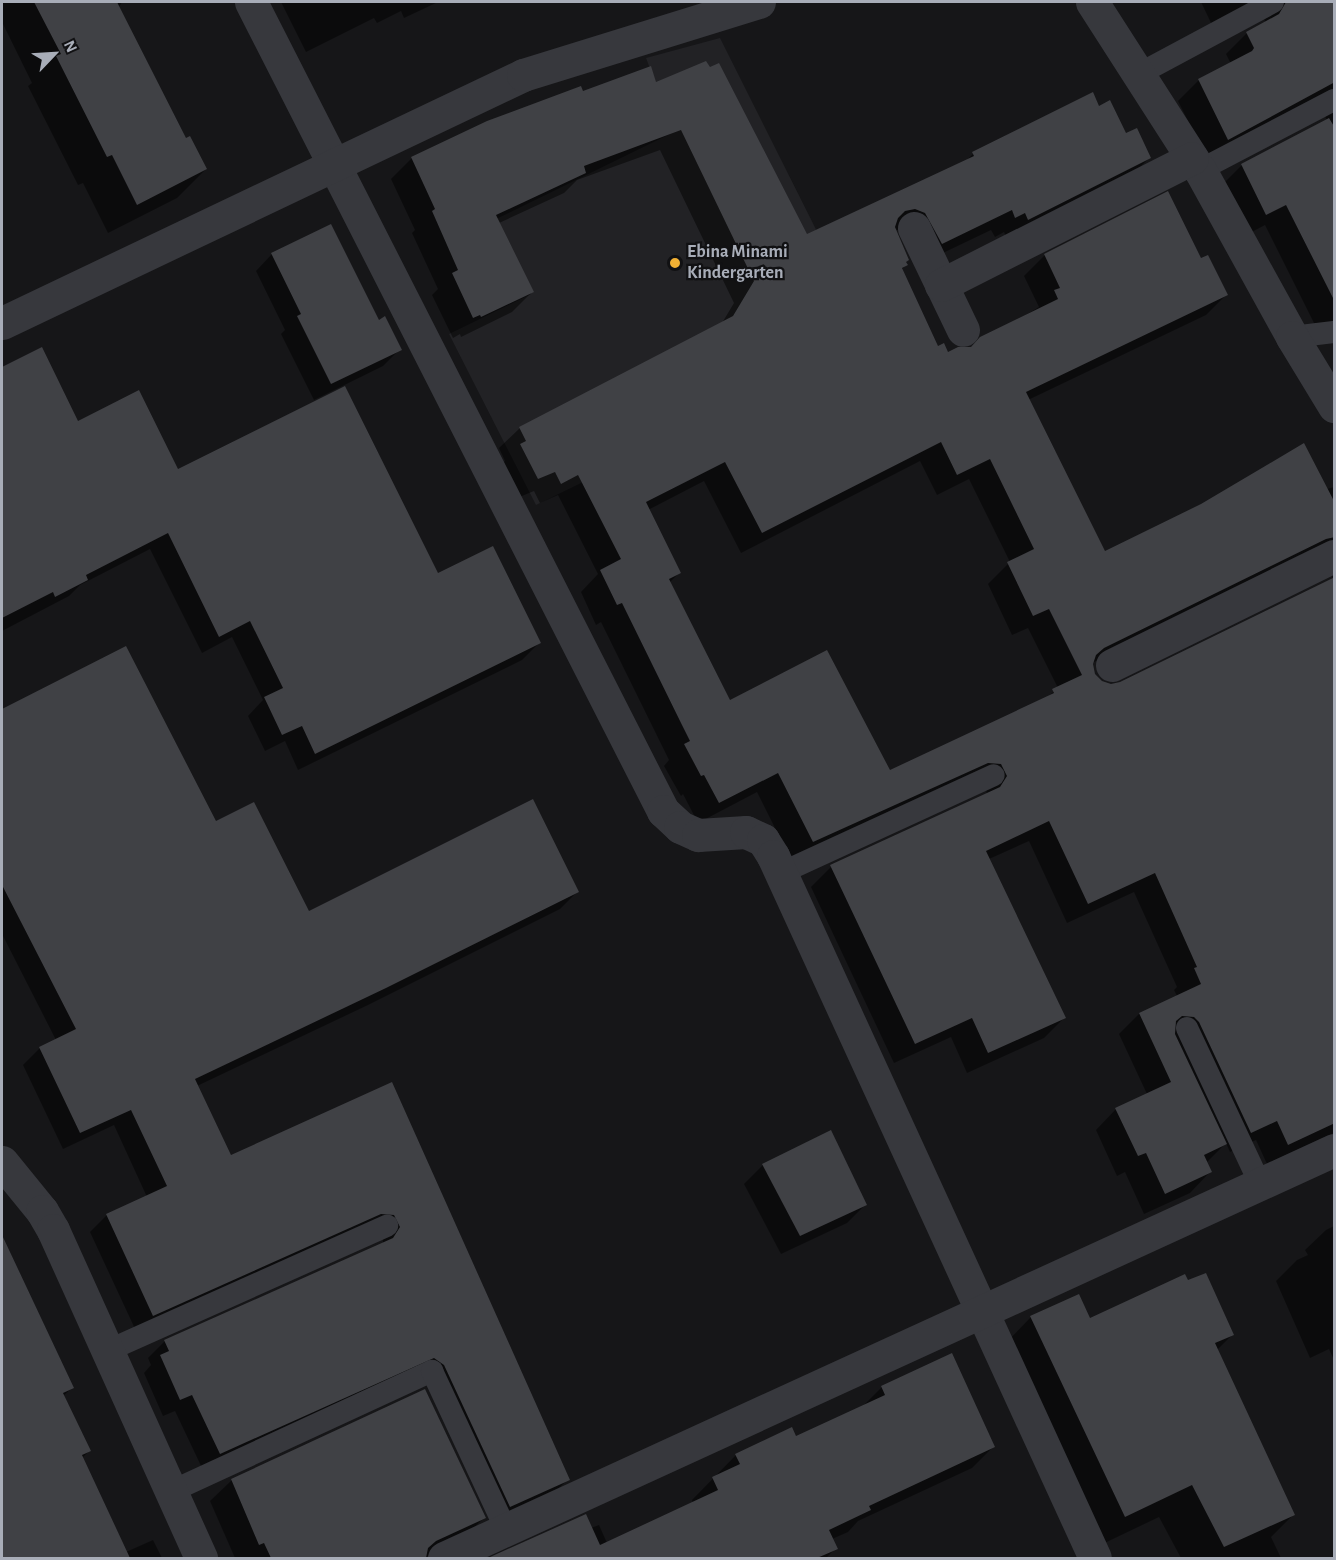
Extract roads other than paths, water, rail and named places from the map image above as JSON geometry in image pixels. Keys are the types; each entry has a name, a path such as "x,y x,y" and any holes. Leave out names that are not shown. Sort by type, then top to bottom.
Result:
{"street":[{"path":"251,2 663,811 680,827 698,835 746,832 763,840 782,873 1095,1558"},
{"path":"2,323 523,75 759,2"},
{"path":"1092,2 1196,164 1292,337 1335,406"},
{"path":"941,285 1196,164"},
{"path":"914,228 963,330"},
{"path":"1112,665 1335,556"},
{"path":"444,1558 1335,1150"},
{"path":"2,1162 42,1211 53,1230 201,1558"}],"lane":[{"path":"1139,74 1273,2"},
{"path":"1196,164 1335,100"},
{"path":"1292,337 1335,332"},
{"path":"782,873 994,775"},
{"path":"1187,1028 1260,1184"},
{"path":"107,1351 387,1226"},
{"path":"170,1492 432,1371 506,1530"}],"place":[{"name":"Ebina Minami Kindergarten","path":"675,263"}]}
